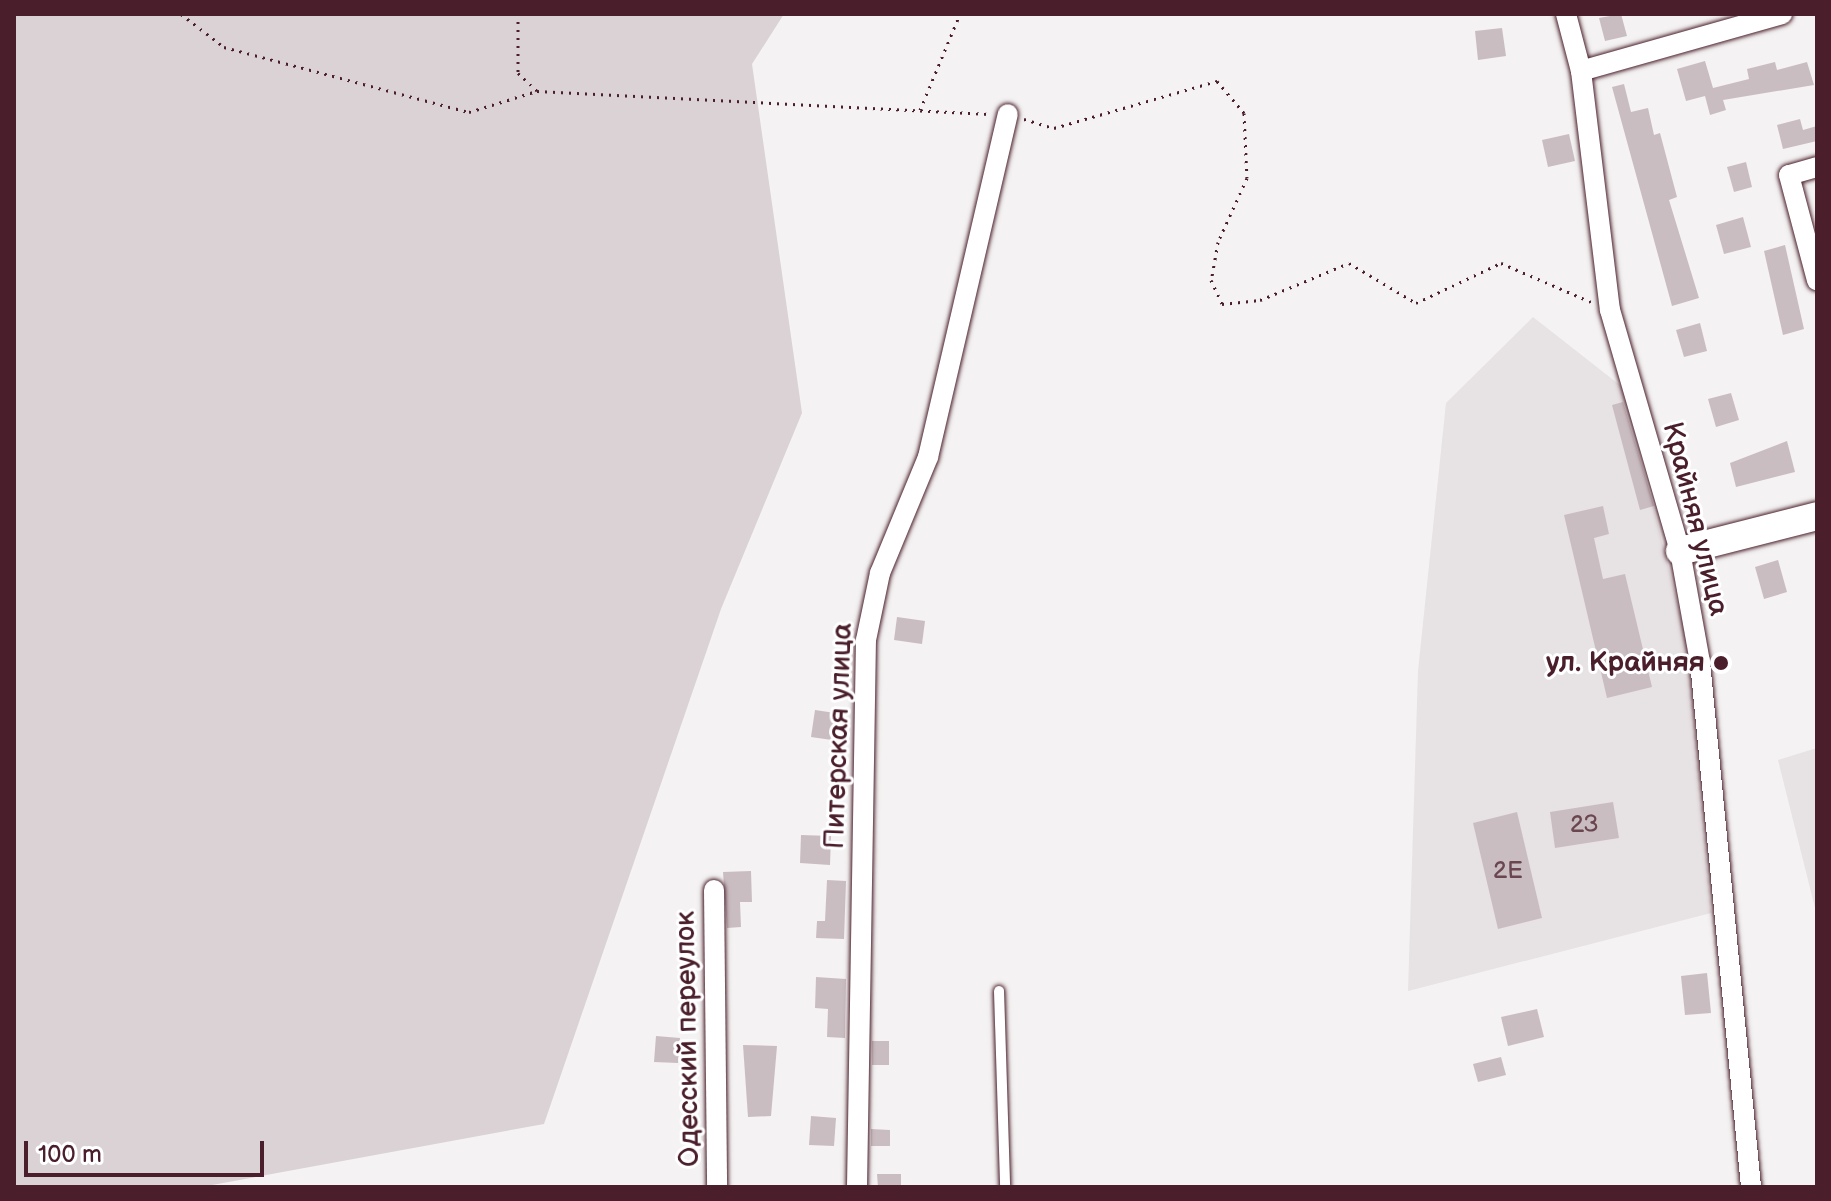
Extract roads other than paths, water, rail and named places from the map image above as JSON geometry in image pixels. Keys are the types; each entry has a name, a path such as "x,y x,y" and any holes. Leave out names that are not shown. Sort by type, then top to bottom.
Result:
{"street":[{"name":"Крайняя улица","path":"1566,14 1581,71 1610,310 1680,551 1700,662 1751,1187"},
{"path":"1581,71 1759,17 1782,14"},
{"name":"Питерская улица","path":"857,1187 866,640 880,573 928,457 1008,114"},
{"path":"1817,167 1789,175 1817,280"},
{"path":"1680,551 1817,516"},
{"name":"Одесский переулок","path":"714,890 717,1187"}],"lane":[{"path":"999,991 1005,1187"}],"place":[{"name":"ул. Крайняя","path":"1721,663"}]}
